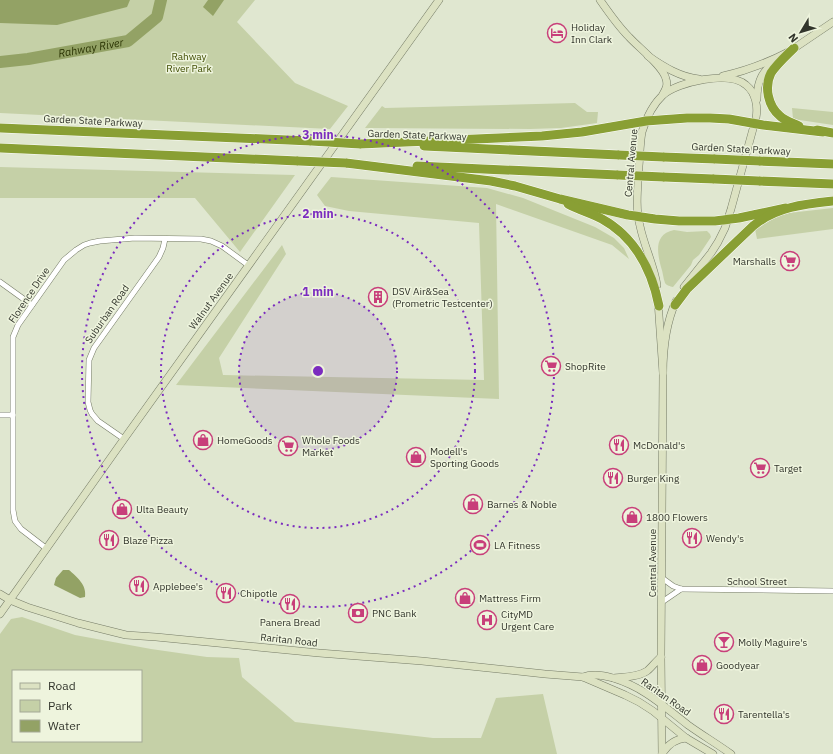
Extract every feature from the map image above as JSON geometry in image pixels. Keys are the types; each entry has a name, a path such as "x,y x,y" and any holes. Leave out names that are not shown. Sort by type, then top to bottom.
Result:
{"highway":[{"path":"794,48 776,66 770,76 768,87 769,99 778,115 804,127 823,132"},
{"path":"360,144 550,136 586,132 646,121 687,118 738,120 755,124 833,133"},
{"name":"Garden State Parkway","path":"0,128 833,164"},
{"path":"0,148 833,184"},
{"path":"346,163 491,181 638,217 679,221 728,220 786,208 833,201"},
{"path":"560,199 577,209 602,220 626,237 646,267 654,286 658,306"},
{"path":"675,305 683,293 754,226 769,215 786,208"}],"main road":[{"name":"Walnut Avenue","path":"0,614 248,265 439,0"},
{"path":"600,0 624,33 662,71 666,78 667,84 659,99"},
{"path":"757,107 757,88 762,76 771,65 833,22"},
{"path":"648,56 667,68 682,75 695,79 706,79 759,65 794,48"},
{"name":"Central Avenue","path":"662,754 661,657 664,356 666,337 671,316 682,290 715,248 728,220 755,124 757,107 753,94 749,87 744,83 732,79 706,79 686,83 667,92 653,107 642,132 638,217 655,277 663,373"},
{"name":"Raritan Road","path":"0,594 27,607 78,623 126,635 583,677 632,698 646,706 686,738 713,754"},
{"path":"611,678 642,673 649,669 661,657"},
{"name":"Raritan Road","path":"583,677 587,675 595,675 611,678 640,689 695,730 731,754"},
{"path":"662,754 666,748 678,739 686,738"}],"street":[{"name":"Florence Drive","path":"47,549 21,529 15,521 13,510 14,337 18,325 32,305 64,260 80,247 100,241 135,238 201,239 211,241 222,246 248,265"},
{"name":"Suburban Road","path":"124,439 98,421 90,410 88,402 89,360 94,348 159,256 165,239"},
{"path":"0,282 32,305"},
{"path":"0,415 13,415"},
{"name":"School Street","path":"662,578 673,586 681,589 833,590"},
{"path":"662,602 681,589"}],"green space":[{"name":"Rahway River Park","path":"0,0 255,0 237,22 295,83 348,106 330,129 0,113"},
{"path":"575,103 587,112 598,112 597,123 561,128 530,129 365,128 382,106 385,108"},
{"path":"792,108 833,112 833,125 793,119"},
{"path":"0,167 295,175 240,252 195,198 0,198"},
{"path":"331,177 487,188 523,198 595,227 614,238 624,248 629,259 612,245 496,204 499,399 176,385 282,245 286,254 219,358 223,375 484,380 479,223 349,211 325,206 317,195"},
{"path":"833,208 833,229 757,239 755,229 780,214"},
{"path":"674,230 687,232 707,231 711,237 699,255 693,260 691,265 673,287 665,283 658,244 663,235"},
{"path":"22,617 75,635 151,649 207,657 239,658 242,677 295,722 433,738 481,738 496,698 543,694 557,754 0,754 0,634 11,619"}],"water":[{"path":"0,0 130,0 127,7 57,25 0,23"},
{"path":"208,0 224,0 213,16 203,7"},
{"path":"63,570 69,570 81,582 85,597 80,598 54,585 56,578"}],"waterway":[{"name":"Rahway River","path":"0,62 28,59 128,41 157,17 161,0"}],"place":[{"name":"Holiday Inn Clark","path":"557,33"},
{"name":"Marshalls","path":"790,261"},
{"name":"DSV Air&Sea (Prometric Testcenter)","path":"378,297"},
{"name":"ShopRite","path":"551,366"},
{"name":"HomeGoods","path":"203,440"},
{"name":"McDonald's","path":"619,445"},
{"name":"Whole Foods Market","path":"288,446"},
{"name":"Modell's Sporting Goods","path":"416,457"},
{"name":"Target","path":"760,468"},
{"name":"Burger King","path":"613,478"},
{"name":"Barnes & Noble","path":"473,504"},
{"name":"Ulta Beauty","path":"122,509"},
{"name":"1800 Flowers","path":"632,517"},
{"name":"Wendy's","path":"692,538"},
{"name":"Blaze Pizza","path":"109,540"},
{"name":"LA Fitness","path":"480,545"},
{"name":"Applebee's","path":"139,586"},
{"name":"Chipotle","path":"226,593"},
{"name":"Mattress Firm","path":"465,598"},
{"name":"Panera Bread","path":"290,604"},
{"name":"PNC Bank","path":"358,613"},
{"name":"CityMD Urgent Care","path":"487,620"},
{"name":"Molly Maguire's","path":"724,642"},
{"name":"Goodyear","path":"702,665"},
{"name":"Tarentella's","path":"724,714"}]}
